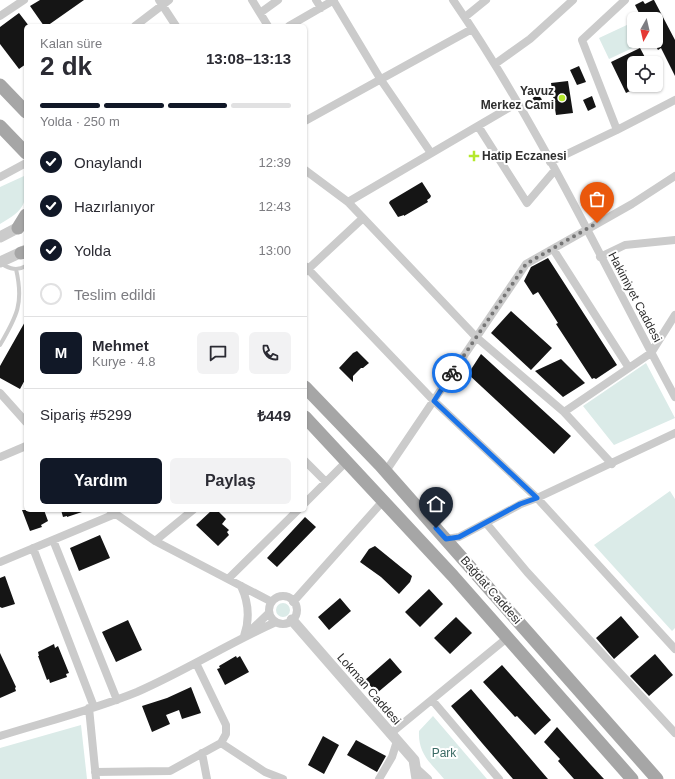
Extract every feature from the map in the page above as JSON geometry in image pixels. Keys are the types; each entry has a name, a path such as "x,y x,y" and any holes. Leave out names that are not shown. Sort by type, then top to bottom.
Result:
{"main road":[{"path":"0,85 24,109"},
{"path":"0,126 24,151"},
{"name":"Bağdat Caddesi","path":"307,389 386,471 657,779"},
{"name":"Bağdat Caddesi","path":"307,419 453,576 632,779"}],"street":[{"path":"0,16 24,0"},
{"path":"252,0 267,24"},
{"path":"260,13 278,0"},
{"path":"316,0 321,8"},
{"path":"293,24 333,0 381,80 431,153"},
{"name":"Hakimiyet Caddesi","path":"453,0 495,64 555,170 675,398"},
{"path":"465,17 486,0"},
{"path":"495,64 530,39 573,0"},
{"path":"617,130 582,40 625,0"},
{"path":"137,24 164,2 175,24"},
{"path":"307,120 472,29"},
{"path":"550,162 675,100"},
{"path":"348,202 517,103"},
{"path":"478,126 527,203 555,170"},
{"path":"1,174 24,164"},
{"path":"307,171 348,202 476,337 564,412 612,464"},
{"path":"386,471 526,264 586,230 675,176"},
{"path":"307,268 363,218"},
{"path":"0,237 22,226"},
{"path":"600,257 625,245 675,240"},
{"path":"553,249 629,368"},
{"path":"0,262 24,251"},
{"path":"307,270 434,401 537,498 675,649"},
{"path":"564,412 651,353 675,315"},
{"path":"0,393 24,420"},
{"path":"446,539 459,537 520,504 537,498 612,464 675,433"},
{"path":"0,457 24,447"},
{"path":"307,498 346,462"},
{"path":"307,463 326,482"},
{"path":"293,602 383,501"},
{"path":"0,562 53,540 113,512 155,541 272,602"},
{"path":"155,541 191,512"},
{"path":"228,579 296,512"},
{"path":"486,523 527,572 675,733"},
{"path":"53,540 117,700"},
{"path":"33,548 92,708 95,776 170,771 221,743 226,734 226,725 196,664"},
{"path":"241,586 248,609 248,623 244,636"},
{"path":"0,736 117,700 196,664 244,636 276,622 284,624 292,620 297,611 293,602 289,598 282,596 272,602 269,613 244,636"},
{"path":"269,613 276,622"},
{"name":"Lokman Caddesi","path":"292,620 414,760 417,774"},
{"path":"379,779 392,757 394,738 432,700 507,638"},
{"path":"432,700 499,779"},
{"path":"221,743 265,772 283,779"},
{"path":"202,753 207,779"},
{"path":"417,774 428,779"}],"lane":[{"path":"0,262 9,268 16,269 24,267"},
{"path":"0,345 15,320 19,309 20,292 16,269"}],"green space":[{"path":"627,25 627,48 633,48 609,59 599,38"},
{"path":"24,176 23,205 20,210 0,224 0,187"},
{"path":"646,363 675,418 614,445 583,406"},
{"path":"670,491 675,499 675,628 672,631 594,545"},
{"path":"280,603 286,603 290,607 290,613 286,617 280,617 276,613 276,607"},
{"name":"Park","path":"433,716 487,779 444,779 434,768 423,752 419,739 419,731"},
{"path":"81,725 87,779 0,779 0,748"}],"building":[{"path":"40,0 84,0 50,24 43,24 30,6"},
{"path":"654,0 660,12 638,12 635,5 643,1 645,4"},
{"path":"19,13 27,24 24,24 24,65 19,69 0,44 0,27"},
{"path":"663,17 675,40 675,76 661,48 663,48"},
{"path":"640,48 644,56 627,56 628,92 626,93 611,62"},
{"path":"579,66 586,82 577,85 570,70"},
{"name":"Yavuz Merkez Cami","path":"568,81 573,113 556,115 551,83"},
{"path":"535,96 539,96 541,97 541,105 535,106 532,103 532,99"},
{"path":"592,96 596,107 588,111 583,100"},
{"path":"422,182 431,196 427,200 428,202 404,216 398,217 389,203 390,201"},
{"path":"548,258 617,365 596,379 592,379 556,324 558,323 538,292 533,295 524,281 531,267"},
{"path":"511,311 552,348 531,370 491,333"},
{"path":"24,324 24,382 20,389 0,378 0,366"},
{"path":"357,351 369,363 353,376 353,382 339,368 353,353"},
{"path":"481,354 571,436 554,454 468,374"},
{"path":"561,359 585,383 563,397 535,371"},
{"path":"22,510 24,510 24,512 45,512 48,521 41,525 42,527 30,531"},
{"path":"62,512 82,512 67,517 63,517"},
{"path":"210,512 219,512 226,519 222,524 229,530 227,532 229,535 218,546 196,525"},
{"path":"305,517 316,527 277,567 267,558"},
{"path":"100,535 110,558 79,571 70,548"},
{"path":"375,546 412,576 410,582 399,594 381,577 360,562 369,549"},
{"path":"5,576 15,604 2,608 0,607 0,578"},
{"path":"429,589 443,604 420,627 405,612"},
{"path":"340,598 351,611 329,630 318,617"},
{"path":"621,616 639,637 614,659 596,638"},
{"path":"456,617 472,633 450,654 434,638"},
{"path":"128,620 142,650 116,662 102,632"},
{"path":"54,644 55,648 58,646 69,673 66,674 67,677 50,683 49,679 47,680 38,656 38,652"},
{"path":"0,653 16,687 16,691 0,698"},
{"path":"655,654 673,675 649,696 630,676"},
{"path":"236,656 237,658 240,656 249,672 225,685 217,669 220,668 219,666"},
{"path":"390,658 402,672 377,693 365,680"},
{"path":"502,665 551,720 535,735 517,716 515,717 483,682"},
{"path":"191,687 201,713 182,719 179,710 166,715 170,724 152,732 142,706 167,698"},
{"path":"471,689 548,779 513,779 482,743 451,706"},
{"path":"557,727 604,779 574,779 558,761 560,759 544,742"},
{"path":"323,736 339,745 324,774 308,765"},
{"path":"356,740 386,756 377,772 347,755"}],"way so far":[{"path":"452,373 526,264 597,223"}],"place":[{"name":"Yavuz Merkez Cami","path":"562,98"},
{"name":"Hatip Eczanesi","path":"474,156"}],"route":[{"path":"436,528 446,539 459,537 520,504 537,498 434,401 452,373"}]}
